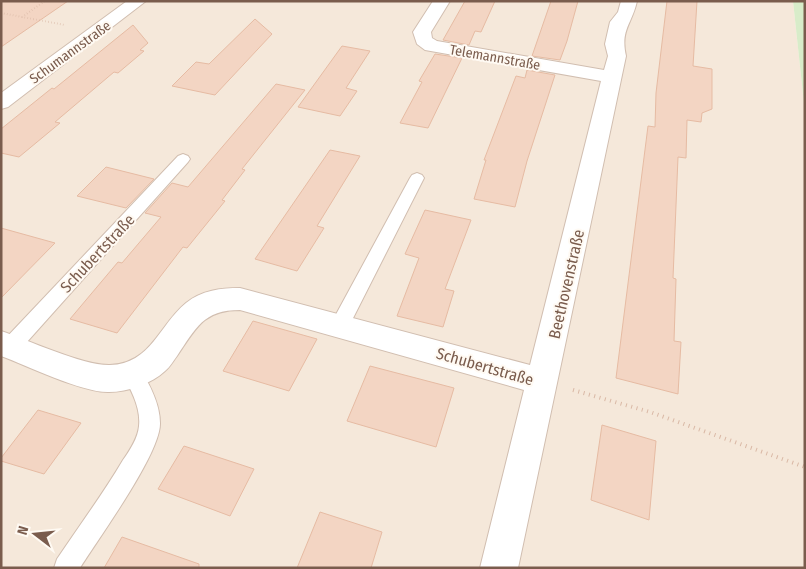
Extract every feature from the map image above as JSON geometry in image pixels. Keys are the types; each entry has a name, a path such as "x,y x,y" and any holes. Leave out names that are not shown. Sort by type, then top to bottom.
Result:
{"street":[{"name":"Schumannstraße","path":"1,103 138,1"},
{"name":"Telemannstraße","path":"442,1 422,32 423,40 432,46 612,78"},
{"name":"Beethovenstraße","path":"499,568 617,56 614,44 619,22 626,13 629,1"},
{"name":"Schubertstraße","path":"6,345 89,376 109,379 132,374 155,362 186,320 198,309 219,299 240,298 543,382"}],"lane":[{"name":"Schubertstraße","path":"6,345 182,159"},
{"path":"340,325 417,178"},
{"path":"66,568 143,450 150,426 143,391 132,374"}],"path":[{"path":"21,17 45,1"},
{"path":"1,13 99,31"},
{"path":"543,382 650,412 805,467"}],"shaded area":[{"path":"1,1 793,1 805,113 805,568 1,568"}],"green space":[{"path":"793,1 805,1 805,113"}],"building":[{"path":"1,1 68,1 1,47"},
{"path":"465,1 495,1 481,32 475,31 469,45 443,40"},
{"path":"551,1 578,1 560,60 532,56"},
{"path":"667,1 697,1 693,66 712,69 712,109 702,113 701,122 687,120 686,158 678,157 673,278 676,279 674,341 681,342 678,394 616,378 648,126 655,127 656,93"},
{"path":"255,19 272,34 215,95 172,86 196,62 209,64"},
{"path":"133,25 148,43 140,50 144,51 118,73 114,72 55,122 60,123 19,157 1,153 1,129"},
{"path":"342,46 370,51 346,88 357,91 340,116 298,107"},
{"path":"435,54 462,58 428,128 400,123 422,82 419,81"},
{"path":"527,70 555,75 527,161 515,207 474,199 486,160 484,160 516,76 525,78"},
{"path":"276,84 305,90 242,169 245,170 222,200 225,201 187,248 183,247 117,333 70,319 118,262 122,263 161,217 145,213 172,183 188,187"},
{"path":"330,150 360,156 317,226 324,228 297,271 255,259"},
{"path":"106,167 154,179 126,208 77,196"},
{"path":"425,210 471,220 445,289 454,291 443,327 397,316 419,258 405,254"},
{"path":"1,228 55,243 1,298"},
{"path":"253,321 317,339 289,391 223,371"},
{"path":"370,366 454,388 436,447 347,421"},
{"path":"38,410 81,423 44,474 1,461 1,458"},
{"path":"602,425 656,441 649,520 591,500"},
{"path":"184,446 254,469 230,516 158,489"},
{"path":"320,512 382,532 371,568 297,568"},
{"path":"122,537 199,564 199,568 104,568"}]}
